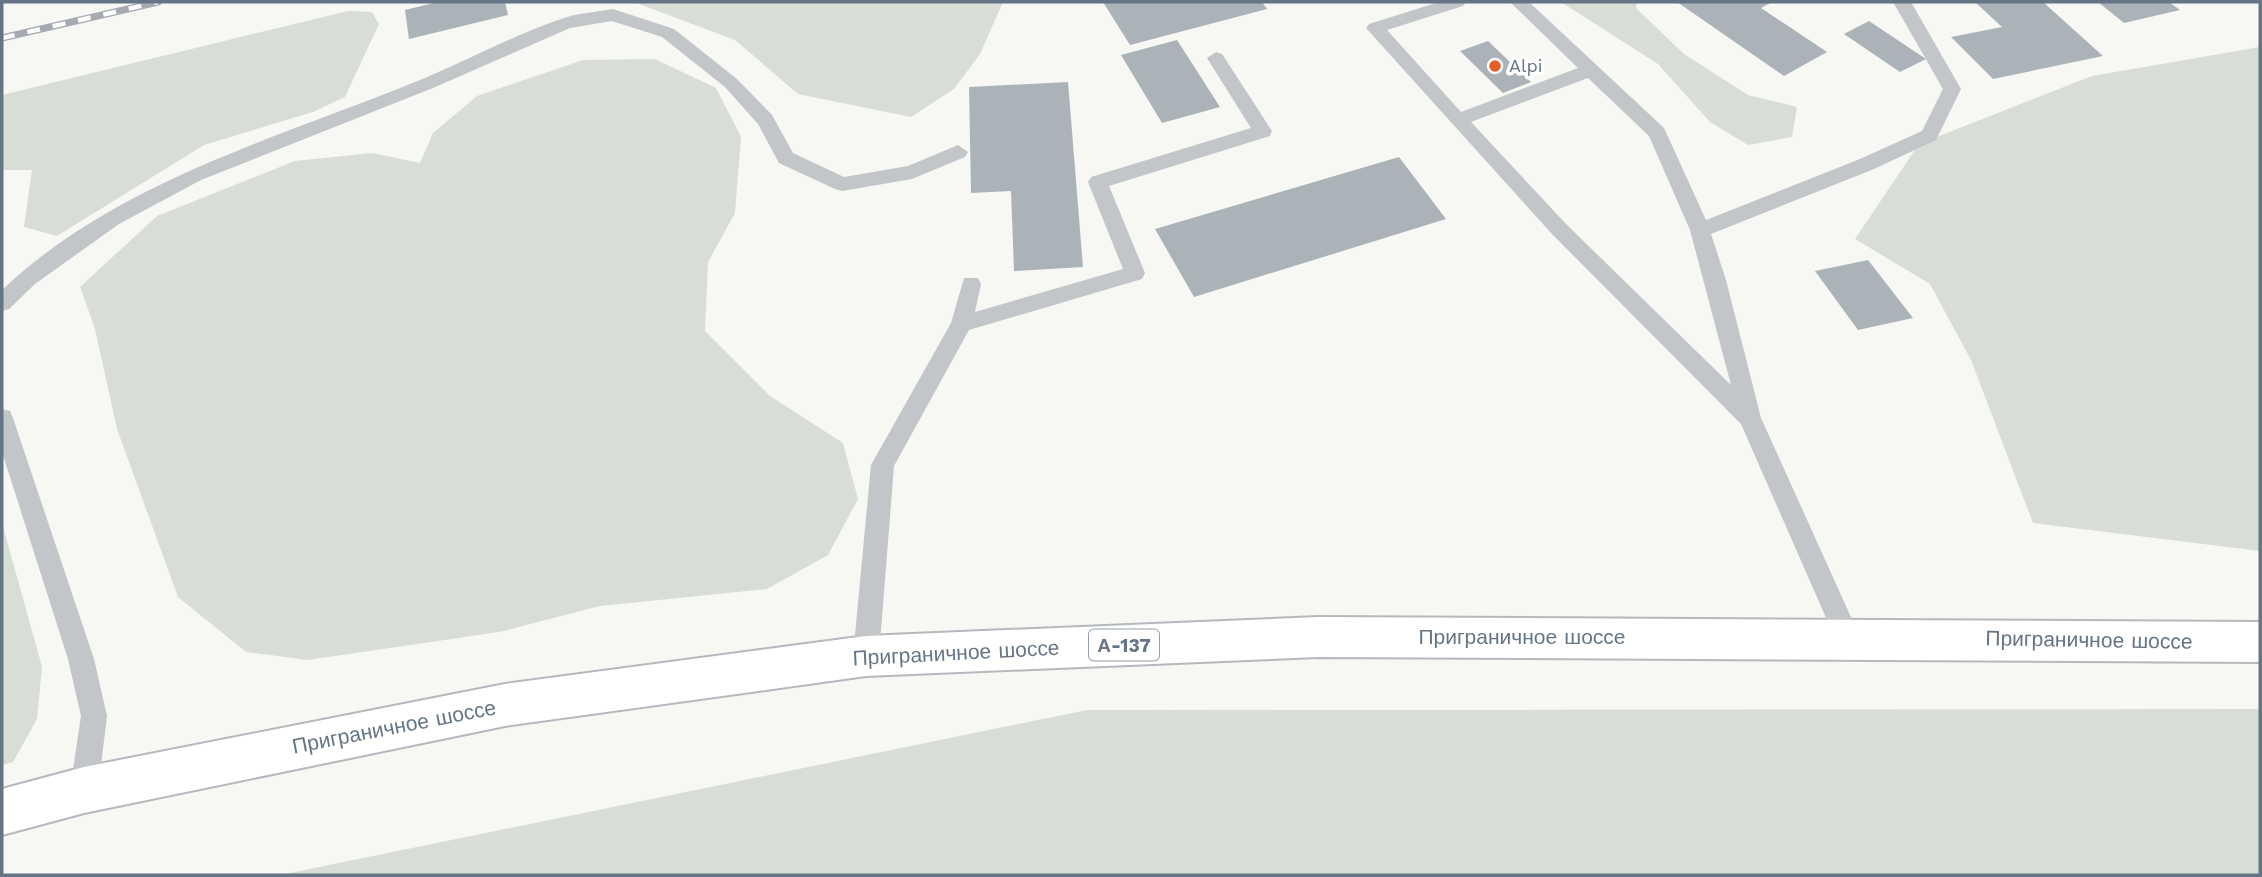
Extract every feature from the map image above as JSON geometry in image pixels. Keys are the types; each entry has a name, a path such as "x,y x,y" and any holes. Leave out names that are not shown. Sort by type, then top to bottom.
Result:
{"main road":[{"name":"Приграничное шоссе","path":"2,812 83,790 505,705 866,656 1318,637 1847,637 2260,642"}],"lane":[{"path":"1457,2 1375,28 1559,229 1751,418"},
{"path":"1519,2 1593,69 1657,133 1700,230 1716,280 1751,418 1847,637"},
{"path":"1700,230 1867,164 1929,135 1952,89 1902,2"},
{"path":"2,303 28,278 113,219 194,175 427,84 566,23 613,15 668,33 730,83 765,120 786,158 842,184 912,172 958,152"},
{"path":"962,324 1135,273 1098,182 1263,131 1216,58"},
{"path":"1458,120 1593,69"},
{"path":"866,656 883,465 962,324 971,284"},
{"path":"2,418 81,659 94,716 83,790"}],"shaded area":[{"path":"634,2 1003,2 980,54 954,89 911,117 798,94 735,40"},
{"path":"1561,2 1637,2 1636,8 1684,54 1748,95 1797,107 1792,137 1748,145 1710,122 1658,64"},
{"path":"348,11 372,12 379,24 345,97 313,112 204,145 57,236 24,227 32,170 2,170 2,95"},
{"path":"2260,47 2260,551 2033,523 1971,360 1930,284 1855,239 1919,144 2092,76"},
{"path":"655,59 716,88 741,137 735,213 708,262 705,331 770,396 843,443 858,499 828,555 767,589 600,606 499,632 308,660 246,652 178,597 117,429 95,329 80,287 157,216 295,161 372,153 420,163 433,133 477,96 583,60"},
{"path":"2,523 42,667 37,719 13,762 2,765"},
{"path":"2260,709 2260,875 280,875 1087,710"}],"building":[{"path":"438,2 505,2 508,15 409,39 405,10"},
{"path":"1103,2 1262,2 1267,9 1130,45"},
{"path":"1677,2 1772,2 1761,8 1827,52 1784,76"},
{"path":"1975,2 2043,2 2103,56 1993,79 1951,37 2002,27"},
{"path":"2098,2 2169,2 2180,10 2124,23"},
{"path":"1869,21 1926,59 1900,72 1844,34"},
{"path":"1177,40 1220,107 1162,123 1121,55"},
{"path":"1488,41 1531,82 1503,93 1460,51"},
{"path":"1068,82 1083,267 1014,271 1011,191 971,193 969,87"},
{"path":"1399,157 1446,219 1194,297 1155,229"},
{"path":"1868,260 1913,318 1858,330 1815,271"}],"railway":[{"path":"2,38 158,2"}],"place":[{"name":"Alpi","path":"1495,66"}]}
